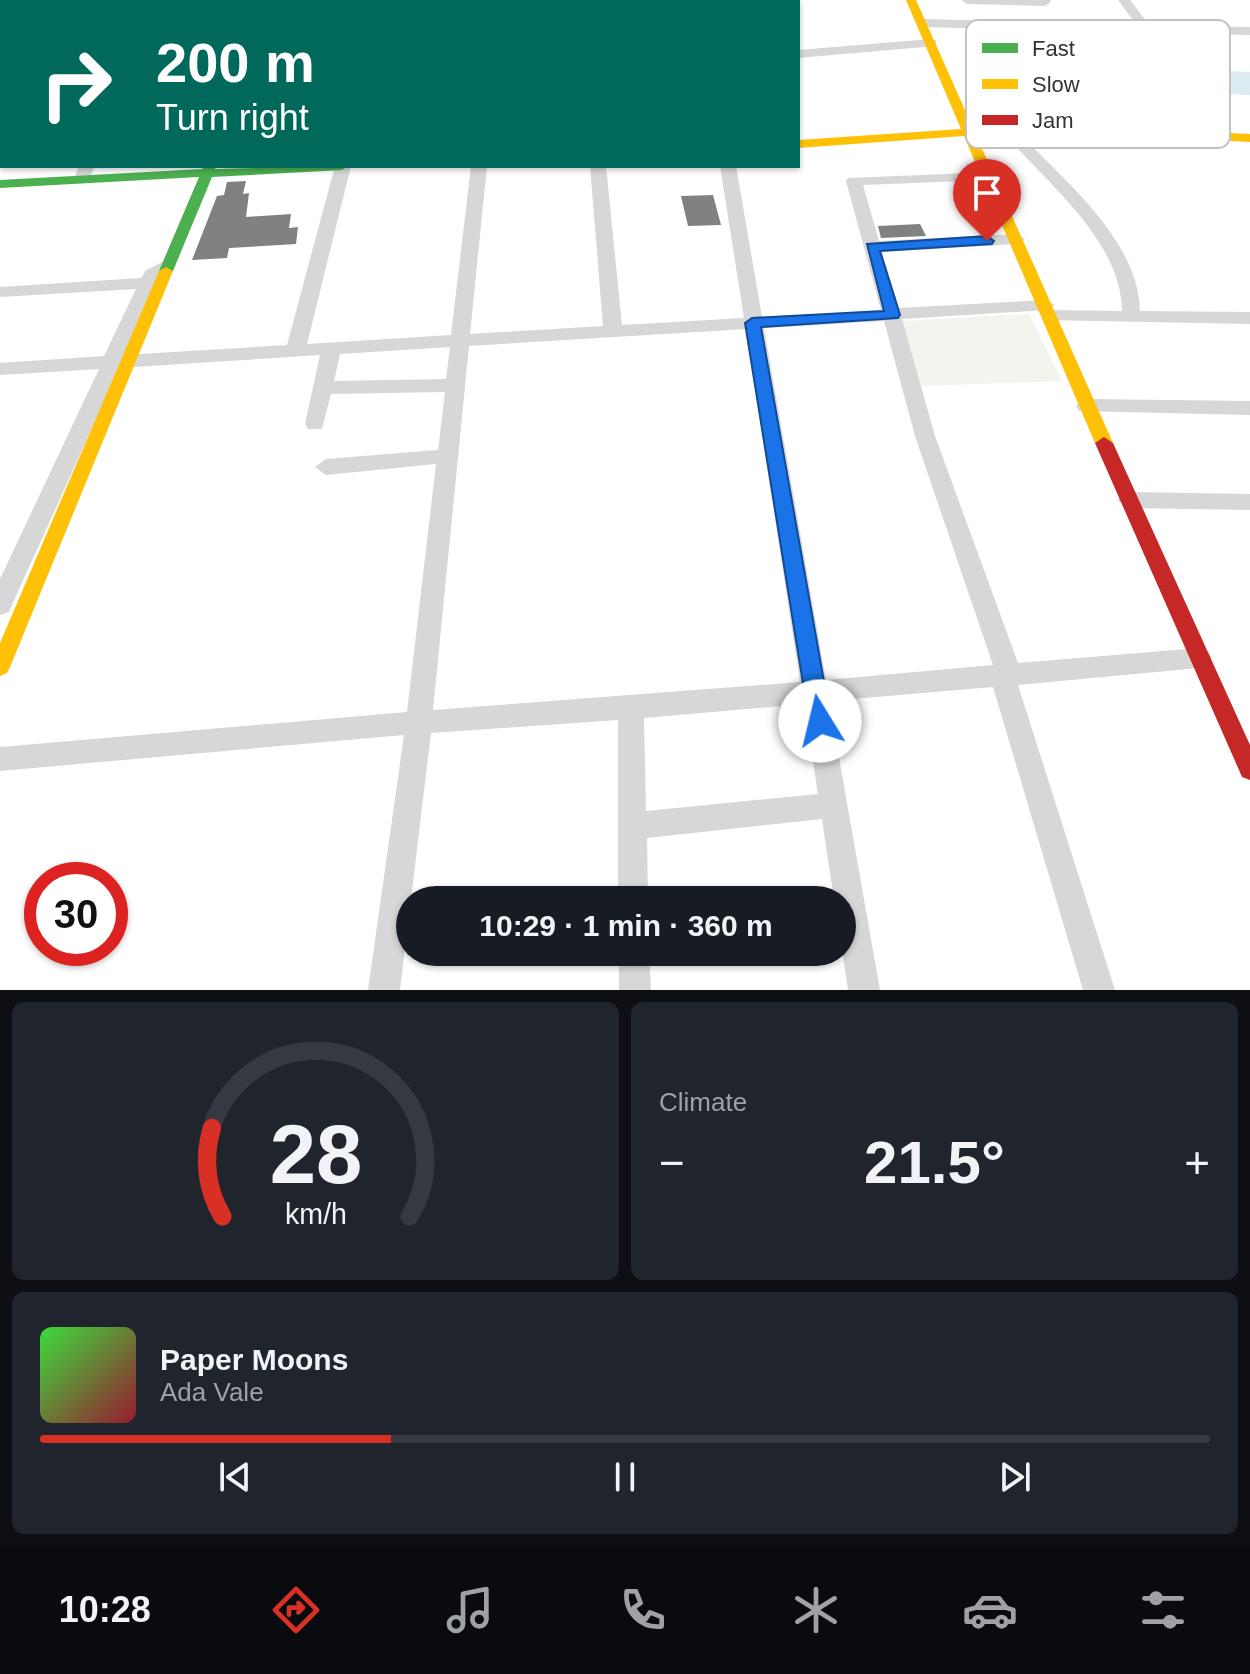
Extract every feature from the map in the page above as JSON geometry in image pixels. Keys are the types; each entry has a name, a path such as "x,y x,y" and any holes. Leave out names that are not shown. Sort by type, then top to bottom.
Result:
{"street":[{"path":"911,0 966,125"},
{"path":"967,0 1045,2"},
{"path":"1124,0 1139,20"},
{"path":"922,23 966,24"},
{"path":"1230,31 1250,31"},
{"path":"800,54 931,43"},
{"path":"800,144 966,132"},
{"path":"1230,136 1250,138"},
{"path":"976,148 1049,311 1086,406 1199,658 1242,733 1250,770"},
{"path":"1024,148 1117,255 1134,300 1131,317"},
{"path":"0,184 84,173 253,168"},
{"path":"295,352 341,168"},
{"path":"384,990 419,722 479,168"},
{"path":"598,168 613,332"},
{"path":"728,168 864,990"},
{"path":"0,605 119,362 208,169"},
{"path":"989,175 854,181 925,436 1005,674 1099,990"},
{"path":"872,247 1016,239"},
{"path":"0,292 159,276"},
{"path":"0,369 893,315 1049,311 1131,317 1250,318"},
{"path":"315,424 331,350"},
{"path":"0,667 119,362"},
{"path":"323,388 455,385"},
{"path":"1086,406 1250,408"},
{"path":"326,467 448,456"},
{"path":"1128,500 1250,502"},
{"path":"0,759 419,722 816,693 1199,658"},
{"path":"631,708 633,886"},
{"path":"632,826 834,805"},
{"path":"634,966 635,990"}],"shaded area":[{"path":"1230,71 1250,72 1250,95 1230,94"},
{"path":"1029,314 1062,381 921,386 902,321"}],"building":[{"path":"246,181 243,194 249,193 246,217 291,214 289,228 298,227 296,244 229,248 227,258 192,260 217,196 224,195 227,182"},
{"path":"713,195 721,225 688,226 681,196"},
{"path":"920,224 926,236 881,238 878,226"}],"traffic: fast":[{"path":"209,168 207,173 303,168"},
{"path":"0,184 207,173 166,271"}],"traffic: slow":[{"path":"911,0 966,126"},
{"path":"800,144 966,133"},
{"path":"1230,137 1250,138"},
{"path":"975,148 1104,443"},
{"path":"0,667 166,271"}],"traffic: jam":[{"path":"1104,443 1250,770"}],"route":[{"path":"820,721 752,323 893,315 872,247 987,241"}]}
